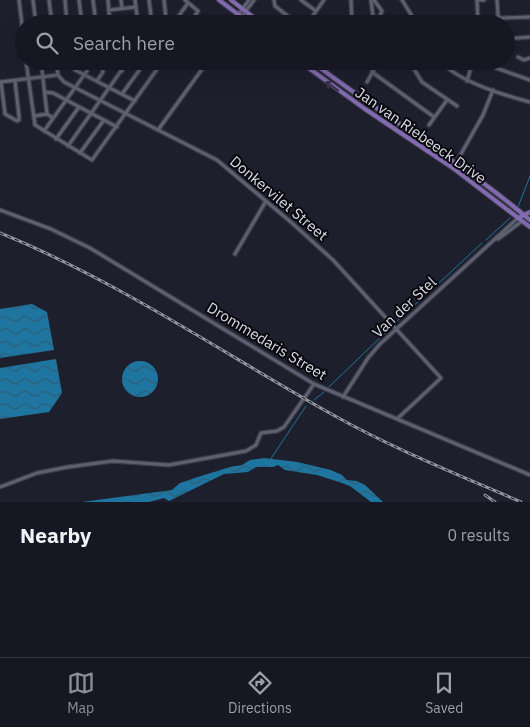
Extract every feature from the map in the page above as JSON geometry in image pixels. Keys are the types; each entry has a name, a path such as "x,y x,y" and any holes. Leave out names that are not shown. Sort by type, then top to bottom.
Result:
{"main road":[{"path":"219,0 240,15"},
{"path":"231,0 250,15"},
{"name":"Jan van Riebeeck Drive","path":"311,70 358,104 455,165 530,227"},
{"name":"Jan van Riebeeck Drive","path":"323,70 362,100 528,217"},
{"path":"519,211 530,212"},
{"name":"Van der Stel","path":"520,220 528,217 530,212"}],"street":[{"path":"19,0 21,15"},
{"path":"33,0 35,15"},
{"path":"49,0 51,15"},
{"path":"65,0 67,15"},
{"path":"79,0 81,15"},
{"path":"94,0 95,15"},
{"path":"108,0 109,15"},
{"path":"121,0 122,8"},
{"path":"135,0 137,15"},
{"path":"149,0 151,15"},
{"path":"164,0 166,15"},
{"path":"244,10 249,0"},
{"path":"240,15 254,0"},
{"path":"274,0 275,6 286,15"},
{"path":"301,0 316,11"},
{"path":"313,15 324,0"},
{"path":"351,0 352,15"},
{"path":"373,0 382,11 380,15"},
{"path":"373,0 374,15"},
{"path":"402,0 411,15"},
{"path":"478,15 477,0 484,0"},
{"path":"497,0 498,15"},
{"path":"177,15 186,1 198,11 196,15"},
{"path":"109,10 136,6"},
{"path":"515,18 530,17"},
{"path":"515,38 530,37"},
{"path":"518,57 524,60 530,58"},
{"path":"28,70 35,125 89,159 93,159 157,70"},
{"path":"42,70 47,114"},
{"path":"14,81 19,116 17,121 5,114 0,82 58,75 57,70"},
{"path":"76,70 135,101"},
{"path":"44,131 87,70"},
{"path":"97,81 103,70"},
{"path":"122,94 139,70"},
{"path":"158,130 201,70"},
{"path":"414,70 420,79 457,106"},
{"path":"450,70 467,81 530,102"},
{"path":"467,81 470,70"},
{"path":"502,70 530,80"},
{"path":"68,146 122,71"},
{"path":"367,82 372,72 434,117"},
{"name":"Donkervilet Street","path":"58,75 61,80 217,160 333,260 440,378 397,419"},
{"path":"455,165 483,115 493,90"},
{"path":"45,92 53,93 117,126"},
{"path":"429,125 448,100"},
{"path":"56,139 79,106"},
{"path":"34,116 47,114 53,118"},
{"path":"80,153 104,120"},
{"path":"235,254 266,201"},
{"name":"Drommedaris Street","path":"0,210 51,229 90,248 314,384 530,475"},
{"name":"Van der Stel","path":"343,397 374,350 491,243 520,220"},
{"path":"0,487 37,473 68,466 113,461 169,465 246,451 256,445 261,433 276,431 288,424 314,384"}],"water":[{"path":"32,304 47,312 54,350 0,358 0,309"},
{"path":"56,359 62,393 49,412 0,419 0,368"},
{"path":"140,361 147,362 153,366 157,372 157,386 153,392 147,396 140,397 133,396 127,392 123,386 122,379 123,372 127,366 133,362"},
{"path":"264,458 297,462 331,470 342,475 347,480 357,481 365,485 383,502 371,502 350,486 342,483 317,475 285,470 278,465 273,467 256,467 248,472 224,474 169,501 164,498 149,502 82,502 172,490 180,483 242,465 250,460"}],"waterway":[{"path":"518,207 530,176"},
{"path":"486,240 510,218"},
{"path":"439,283 482,243"},
{"path":"396,322 434,287"},
{"path":"329,387 390,328"},
{"path":"314,400 324,392"},
{"path":"270,460 306,406"}],"railway":[{"path":"0,233 87,273 380,440 521,502"},
{"path":"485,495 495,502"}]}
